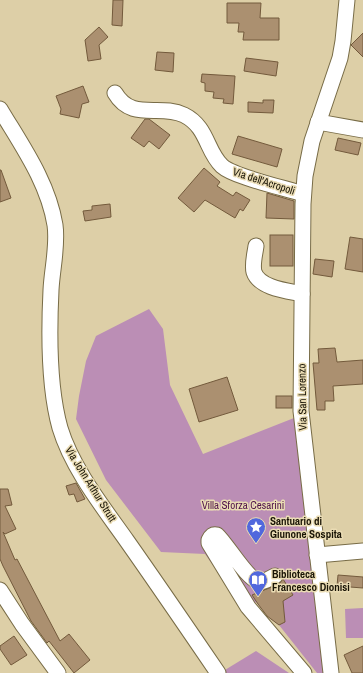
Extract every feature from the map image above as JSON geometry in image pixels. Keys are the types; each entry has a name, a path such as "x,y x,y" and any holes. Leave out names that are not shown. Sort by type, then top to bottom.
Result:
{"street":[{"name":"Via San Lorenzo","path":"331,673 301,411 303,194 306,167 312,142 334,80 340,58 347,0"},
{"name":"Via dell'Acropoli","path":"115,93 120,101 130,108 175,113 189,118 203,132 219,162 231,171 303,194"},
{"name":"Via John Arthur Strutt","path":"0,109 35,167 49,202 55,229 56,245 50,307 53,379 58,418 66,443 96,497 177,611 218,673"},
{"path":"318,122 363,130"},
{"path":"256,246 253,270 258,278 274,287 302,294"},
{"path":"275,576 266,581 260,582 256,580 241,565 218,535 215,534 211,536 209,540 210,543 248,607 304,673"},
{"path":"317,555 363,551"},
{"path":"0,590 22,624 58,673"}],"green space":[{"name":"Villa Sforza Cesarini","path":"149,309 163,329 170,385 203,454 294,418 314,558 325,673 317,673 279,625 269,617 256,602 245,610 205,554 161,552 106,480 76,419 86,361 96,336"},
{"path":"363,608 363,638 346,638 345,609"},
{"path":"256,651 289,673 220,673"}],"building":[{"path":"113,0 123,0 122,26 112,25"},
{"path":"227,3 261,3 260,18 279,18 279,40 243,40 244,32 238,32 239,23 227,23"},
{"path":"99,27 108,37 99,45 101,59 88,61 85,40"},
{"path":"363,33 363,57 351,45"},
{"path":"157,52 174,53 173,72 155,70"},
{"path":"246,58 278,62 276,76 244,71"},
{"path":"202,74 235,76 233,104 223,103 224,99 213,98 214,92 205,91 205,83 201,82"},
{"path":"83,86 89,102 82,104 79,118 60,114 61,109 56,96"},
{"path":"263,100 274,100 273,113 248,112 248,102 263,103"},
{"path":"145,119 149,119 170,135 159,149 149,141 144,147 131,138"},
{"path":"238,136 282,149 277,167 232,154"},
{"path":"338,138 361,143 358,155 335,150"},
{"path":"204,168 220,182 217,186 233,196 236,192 250,200 243,211 240,209 235,218 205,200 194,212 178,198"},
{"path":"0,170 11,198 0,202"},
{"path":"267,193 294,201 294,219 266,218"},
{"path":"110,204 111,217 85,221 83,211 92,210 92,206"},
{"path":"270,235 293,235 293,266 270,266"},
{"path":"350,237 363,239 363,272 345,269"},
{"path":"315,259 334,261 332,277 313,274"},
{"path":"335,348 337,362 363,360 363,384 333,386 334,401 325,401 325,410 317,410 313,363 319,363 318,349"},
{"path":"227,377 238,410 199,422 189,389"},
{"path":"276,396 292,396 292,408 276,408"},
{"path":"76,483 85,499 77,502 74,494 69,495 66,486"},
{"path":"0,489 8,489 12,505 5,506 16,529 5,534 3,532 15,560 17,559 60,641 69,634 90,660 74,673 49,641 47,643 31,621 0,559"},
{"path":"338,575 363,577 363,588 337,586"},
{"path":"283,579 293,595 283,601 285,622 279,625 267,616 252,595 279,584"},
{"path":"14,636 27,655 11,665 0,649 0,646"},
{"path":"363,646 363,673 352,673 344,655"}],"place":[{"name":"Santuario di Giunone Sospita","path":"256,544"},
{"name":"Biblioteca Francesco Dionisi","path":"258,597"}]}
